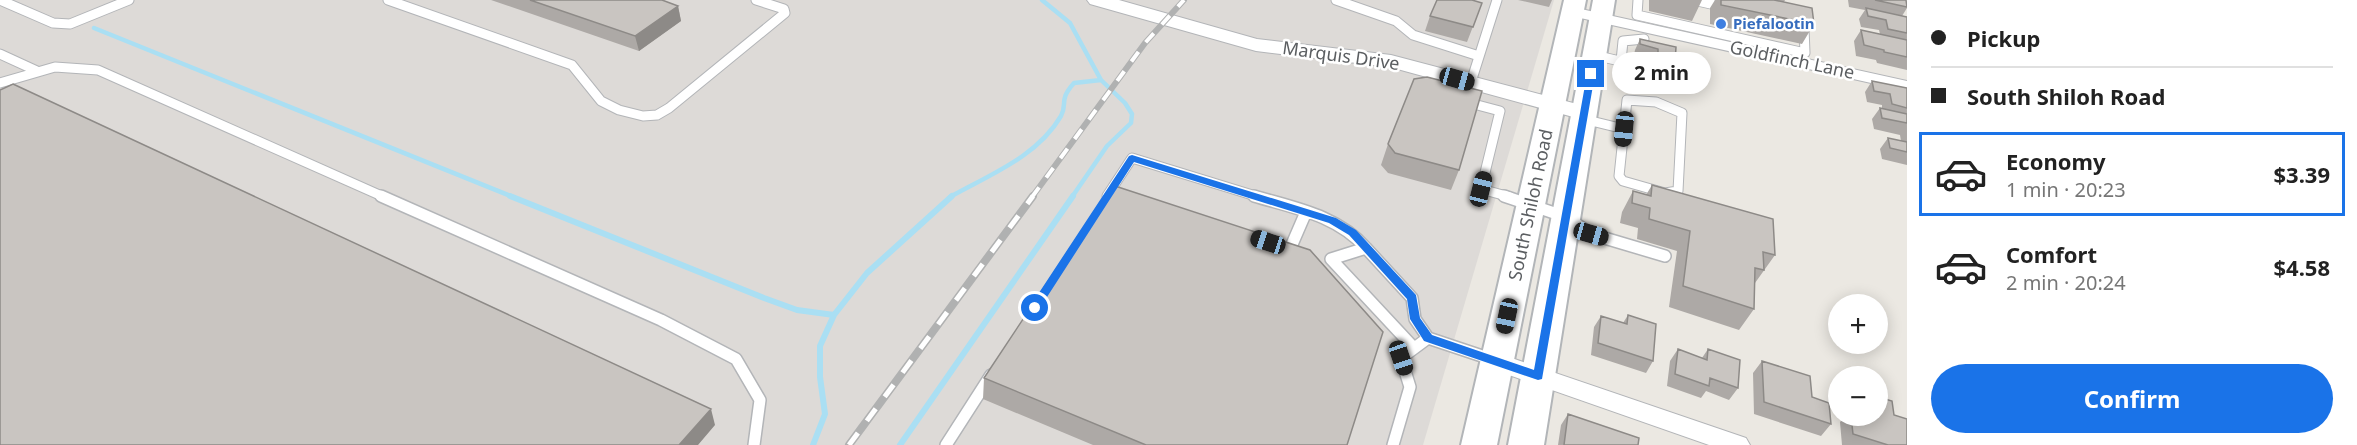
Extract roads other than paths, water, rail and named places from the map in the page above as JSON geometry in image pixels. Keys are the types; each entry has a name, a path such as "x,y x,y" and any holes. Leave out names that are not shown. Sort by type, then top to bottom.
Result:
{"main road":[{"name":"South Shiloh Road","path":"1479,445 1573,6"},
{"name":"South Shiloh Road","path":"1526,445 1584,116 1608,58 1602,9"}],"street":[{"name":"Marquis Drive","path":"1097,0 1256,45 1391,61 1422,75 1471,82 1584,116"},
{"name":"Goldfinch Lane","path":"1573,6 1602,9 1645,34 1807,59 1907,86"},
{"path":"1497,362 1738,445"}],"lane":[{"path":"0,0 53,23 70,24 129,0"},
{"path":"388,0 572,65 601,101 619,110 643,116 657,115 669,108 785,13 784,9 756,0"},
{"path":"1336,0 1396,21 1413,35 1479,56"},
{"path":"1471,82 1497,0"},
{"path":"1638,0 1637,15 1807,59 1803,20 1793,21"},
{"path":"1693,0 1737,10"},
{"path":"1645,34 1641,66 1608,58 1623,41 1645,34"},
{"path":"0,54 37,71"},
{"path":"0,83 55,67 98,70 661,320 736,359 760,400 754,445"},
{"path":"1638,99 1656,103 1682,113 1678,191 1665,193 1623,181 1619,176 1624,129 1628,100 1638,99"},
{"path":"1458,100 1500,111 1481,189 1531,203 1566,217 1591,234 1665,256"},
{"path":"1584,116 1624,129"},
{"path":"1098,210 1117,192 1132,158 1306,212 1343,226 1353,233 1412,298 1415,319 1428,338 1497,362"},
{"path":"1268,242 1290,249 1306,212"},
{"path":"1366,248 1331,259 1414,348"},
{"path":"1394,445 1410,387 1401,358 1428,338"},
{"path":"946,445 996,367"}],"waterway":[{"path":"1042,0 1070,23 1101,80"},
{"path":"94,28 513,197"},
{"path":"950,197 1011,164 1039,143 1061,116 1066,94 1074,83 1101,80"},
{"path":"1072,197 1107,146 1131,123 1132,114 1125,103 1101,80"},
{"path":"510,196 764,298 797,310 834,315"},
{"path":"834,315 867,273 952,196"},
{"path":"900,445 1073,196"},
{"path":"813,445 825,414 820,377 820,346 834,315"}],"railway":[{"path":"1032,197 1145,43 1184,0"},
{"path":"849,445 1033,196"}],"place":[{"name":"Piefalootin","path":"1721,24"}]}
